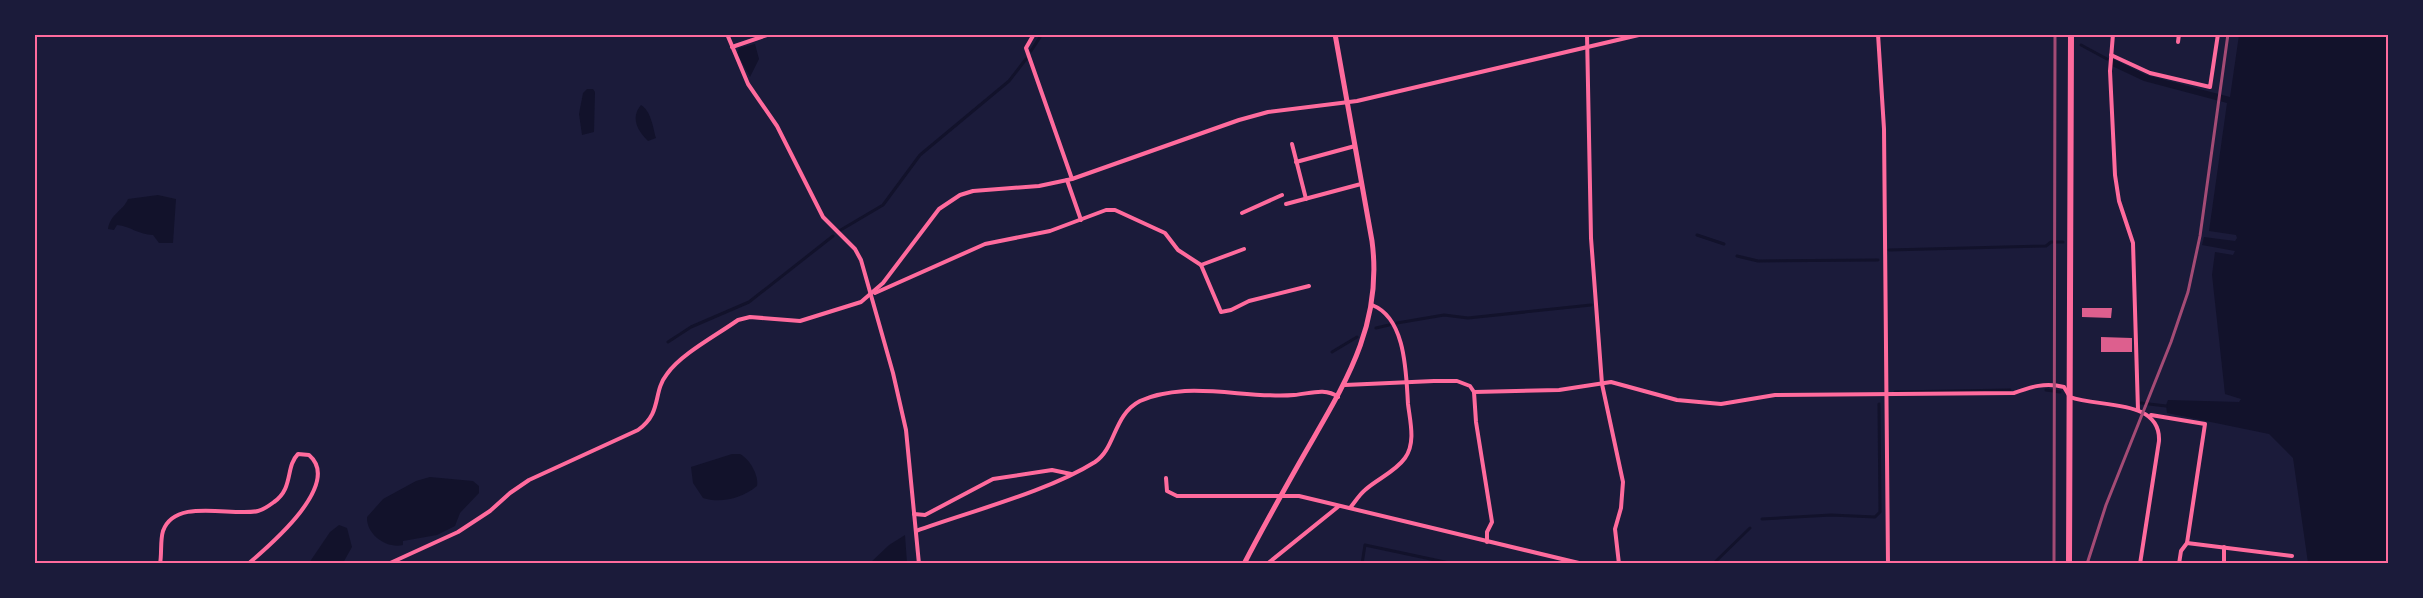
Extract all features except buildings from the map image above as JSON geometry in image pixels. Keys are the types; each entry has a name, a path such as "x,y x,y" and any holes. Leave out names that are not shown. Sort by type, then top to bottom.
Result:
{"highway":[{"path":"2069,564 2071,34"}],"main road":[{"path":"1244,564 1345,386 1365,337 1372,305 1374,256 1335,34"}],"street":[{"path":"727,34 748,84 777,126 823,217 855,249 901,402 919,564"},
{"path":"732,47 770,34"},
{"path":"1034,34 1026,48 1070,180 1080,220"},
{"path":"1587,34 1592,238 1602,384 1623,482 1621,508 1615,529 1618,564"},
{"path":"388,564 458,532 490,511 510,492 529,480 638,430 651,418 662,382 669,370 738,320 750,317 800,321 861,302 898,265 931,218 947,202 974,192 1039,186 1070,180 1239,120 1268,112 1347,103 1643,34"},
{"path":"1878,34 1884,129 1884,396 1888,564"},
{"path":"2113,34 2111,55 2115,175 2119,201 2133,243 2138,410"},
{"path":"2178,42 2179,34"},
{"path":"2111,55 2150,73 2210,87 2218,34"},
{"path":"1292,144 1306,199"},
{"path":"1296,162 1355,146"},
{"path":"1286,204 1362,184"},
{"path":"1242,213 1282,195"},
{"path":"870,295 985,244 1042,233 1106,210 1123,212 1165,232 1178,250 1201,265 1221,312 1232,310 1249,301 1309,286"},
{"path":"1201,265 1244,249"},
{"path":"1350,508 1364,490 1406,457 1411,436 1405,363 1390,321 1380,308 1372,305"},
{"path":"1345,386 1406,381 1464,382 1474,392 1476,422 1492,522 1487,532 1487,542"},
{"path":"1474,392 1548,391 1611,382 1698,404 1721,404 1775,395 1884,396 2014,393 2043,384 2064,387 2070,397 2138,410 2150,415 2205,424 2187,543 2181,551 2179,564"},
{"path":"916,531 1071,474 1097,460 1106,450 1117,424 1129,410 1139,402 1156,396 1185,391 1293,395 1320,391 1333,393 1339,397"},
{"path":"2140,564 2159,441 2156,422 2150,415"},
{"path":"160,564 162,533 168,522 192,511 258,511 282,496 290,479 293,460 298,454 309,455 318,467 318,480 288,529 248,564"},
{"path":"914,514 925,515 993,479 1052,470 1071,474"},
{"path":"1166,478 1167,491 1177,496 1282,495 1350,508 1583,564"},
{"path":"1267,564 1339,506"},
{"path":"2187,543 2292,556"},
{"path":"2224,547 2224,564"}],"shaded area":[{"path":"2239,35 2388,35 2388,563 2308,563 2293,458 2269,434 2167,413 2168,400 2239,402 2241,399 2225,394 2212,275 2215,252 2233,255 2235,251 2202,245 2204,237 2235,241 2237,238 2236,235 2209,231 2227,103 2144,81 2112,66 2113,59 2146,75 2230,97"},
{"path":"755,44 759,59 750,77 737,53 739,48"},
{"path":"587,89 593,89 595,92 594,132 582,135 579,114 583,93"},
{"path":"641,105 649,115 656,138 648,141 641,133 636,119"},
{"path":"158,195 176,199 173,243 159,243 153,235 143,234 122,226 117,225 114,230 108,229 111,220 128,199"},
{"path":"732,454 744,456 757,477 757,486 731,499 703,498 693,483 691,467"},
{"path":"430,477 473,481 479,486 479,493 460,513 455,526 437,535 403,541 403,545 397,546 378,539 370,529 367,517 383,499 416,481"},
{"path":"339,525 347,528 352,547 343,563 309,563 330,532"},
{"path":"905,535 907,563 870,563 889,545"}],"waterway":[{"path":"1031,51 1042,34"},
{"path":"2081,45 2107,59"},
{"path":"839,231 883,205 920,155 1009,81 1026,59"},
{"path":"1697,235 1724,244"},
{"path":"668,342 691,327 749,302 833,236"},
{"path":"1889,250 2046,246 2051,242 2063,242"},
{"path":"1737,256 1758,261 1878,260"},
{"path":"1397,323 1444,315 1468,318 1591,305"},
{"path":"1376,328 1389,325"},
{"path":"1332,352 1357,337"},
{"path":"1895,392 2010,390"},
{"path":"2046,390 2060,392"},
{"path":"2141,403 2166,406"},
{"path":"1762,519 1831,515 1875,517 1880,512 1879,404"},
{"path":"1713,564 1750,528"},
{"path":"1362,564 1365,545 1454,564"}],"railway":[{"path":"2054,564 2055,34"},
{"path":"2087,564 2106,505 2171,342 2188,292 2200,236 2228,34"}]}
